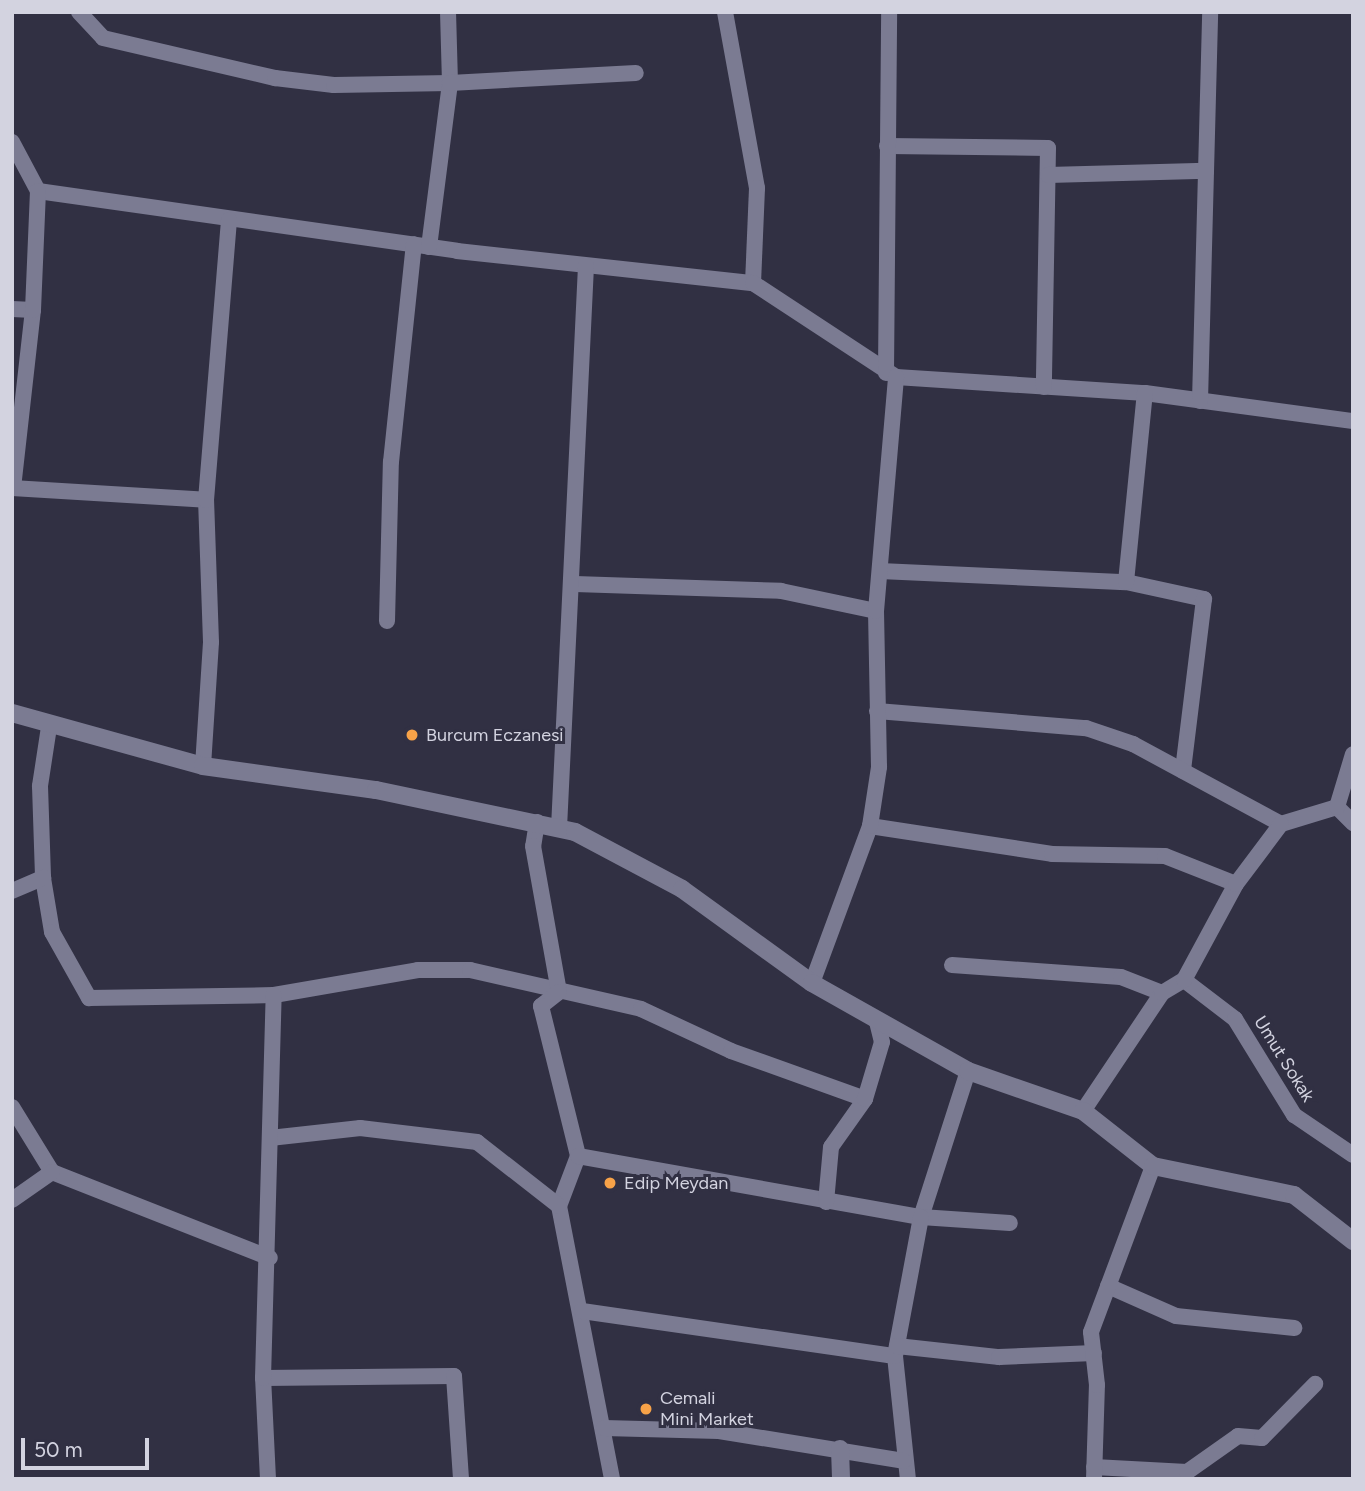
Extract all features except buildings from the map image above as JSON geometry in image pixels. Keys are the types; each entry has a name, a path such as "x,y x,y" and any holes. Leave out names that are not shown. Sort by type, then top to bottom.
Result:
{"street":[{"path":"79,12 103,38 275,78 334,85 450,83 636,73"},
{"path":"387,621 391,462 421,245 450,83 448,12"},
{"path":"725,12 757,188 753,283"},
{"path":"812,983 870,826 879,767 876,611 891,375 887,146 889,12"},
{"path":"1200,401 1210,12"},
{"path":"12,142 38,191 33,310 13,488 206,500"},
{"path":"887,146 1048,148 1044,387"},
{"path":"1048,175 1206,171"},
{"path":"38,191 421,245 753,283 891,375 1145,393 1353,421"},
{"path":"204,766 211,642 206,500 229,220"},
{"path":"559,828 575,584 586,265"},
{"path":"12,309 33,310"},
{"path":"1126,582 1145,393"},
{"path":"880,571 1126,582 1204,599 1183,771"},
{"path":"575,584 781,591 876,611"},
{"path":"877,711 1086,729 1133,744 1281,824"},
{"path":"12,713 49,727 204,766 537,822 559,828 682,889 812,983 968,1071 1083,1111 1153,1166 1294,1195 1353,1241"},
{"path":"49,727 40,786 43,878 52,932 89,998 274,995 418,970 470,970 642,1009 731,1051 865,1099"},
{"path":"1337,807 1353,754"},
{"path":"1337,807 1353,823"},
{"path":"1083,1111 1162,993 1184,980 1236,884 1256,866 1281,824 1337,807"},
{"path":"537,822 533,846 559,992"},
{"path":"870,826 1052,854 1165,856 1236,884"},
{"path":"12,891 43,878"},
{"path":"952,965 1121,977 1162,993"},
{"name":"Umut Sokak","path":"1184,980 1235,1018 1294,1115 1353,1156"},
{"path":"559,992 541,1006 578,1156 559,1206 582,1311 585,1366 604,1428 612,1479"},
{"path":"268,1479 263,1378 270,1258 274,995"},
{"path":"825,1202 831,1147 865,1099 882,1042 877,1022"},
{"path":"908,1479 904,1461 896,1351 920,1217 968,1071"},
{"path":"12,1107 52,1172 270,1258"},
{"path":"270,1138 360,1129 477,1142 559,1206"},
{"path":"578,1156 920,1217 1010,1223"},
{"path":"1153,1166 1091,1332 1094,1353 1094,1473 1187,1472 1238,1436 1262,1437 1315,1384"},
{"path":"12,1200 52,1172"},
{"path":"1108,1286 1176,1316 1294,1328"},
{"path":"582,1311 896,1351 999,1357 1094,1353"},
{"path":"263,1378 454,1376 461,1479"},
{"path":"604,1428 719,1432 904,1461"},
{"path":"840,1449 841,1479"}],"place":[{"name":"Burcum Eczanesi","path":"412,735"},
{"name":"Edip Meydan","path":"610,1183"},
{"name":"Cemali Mini Market","path":"646,1409"}]}
